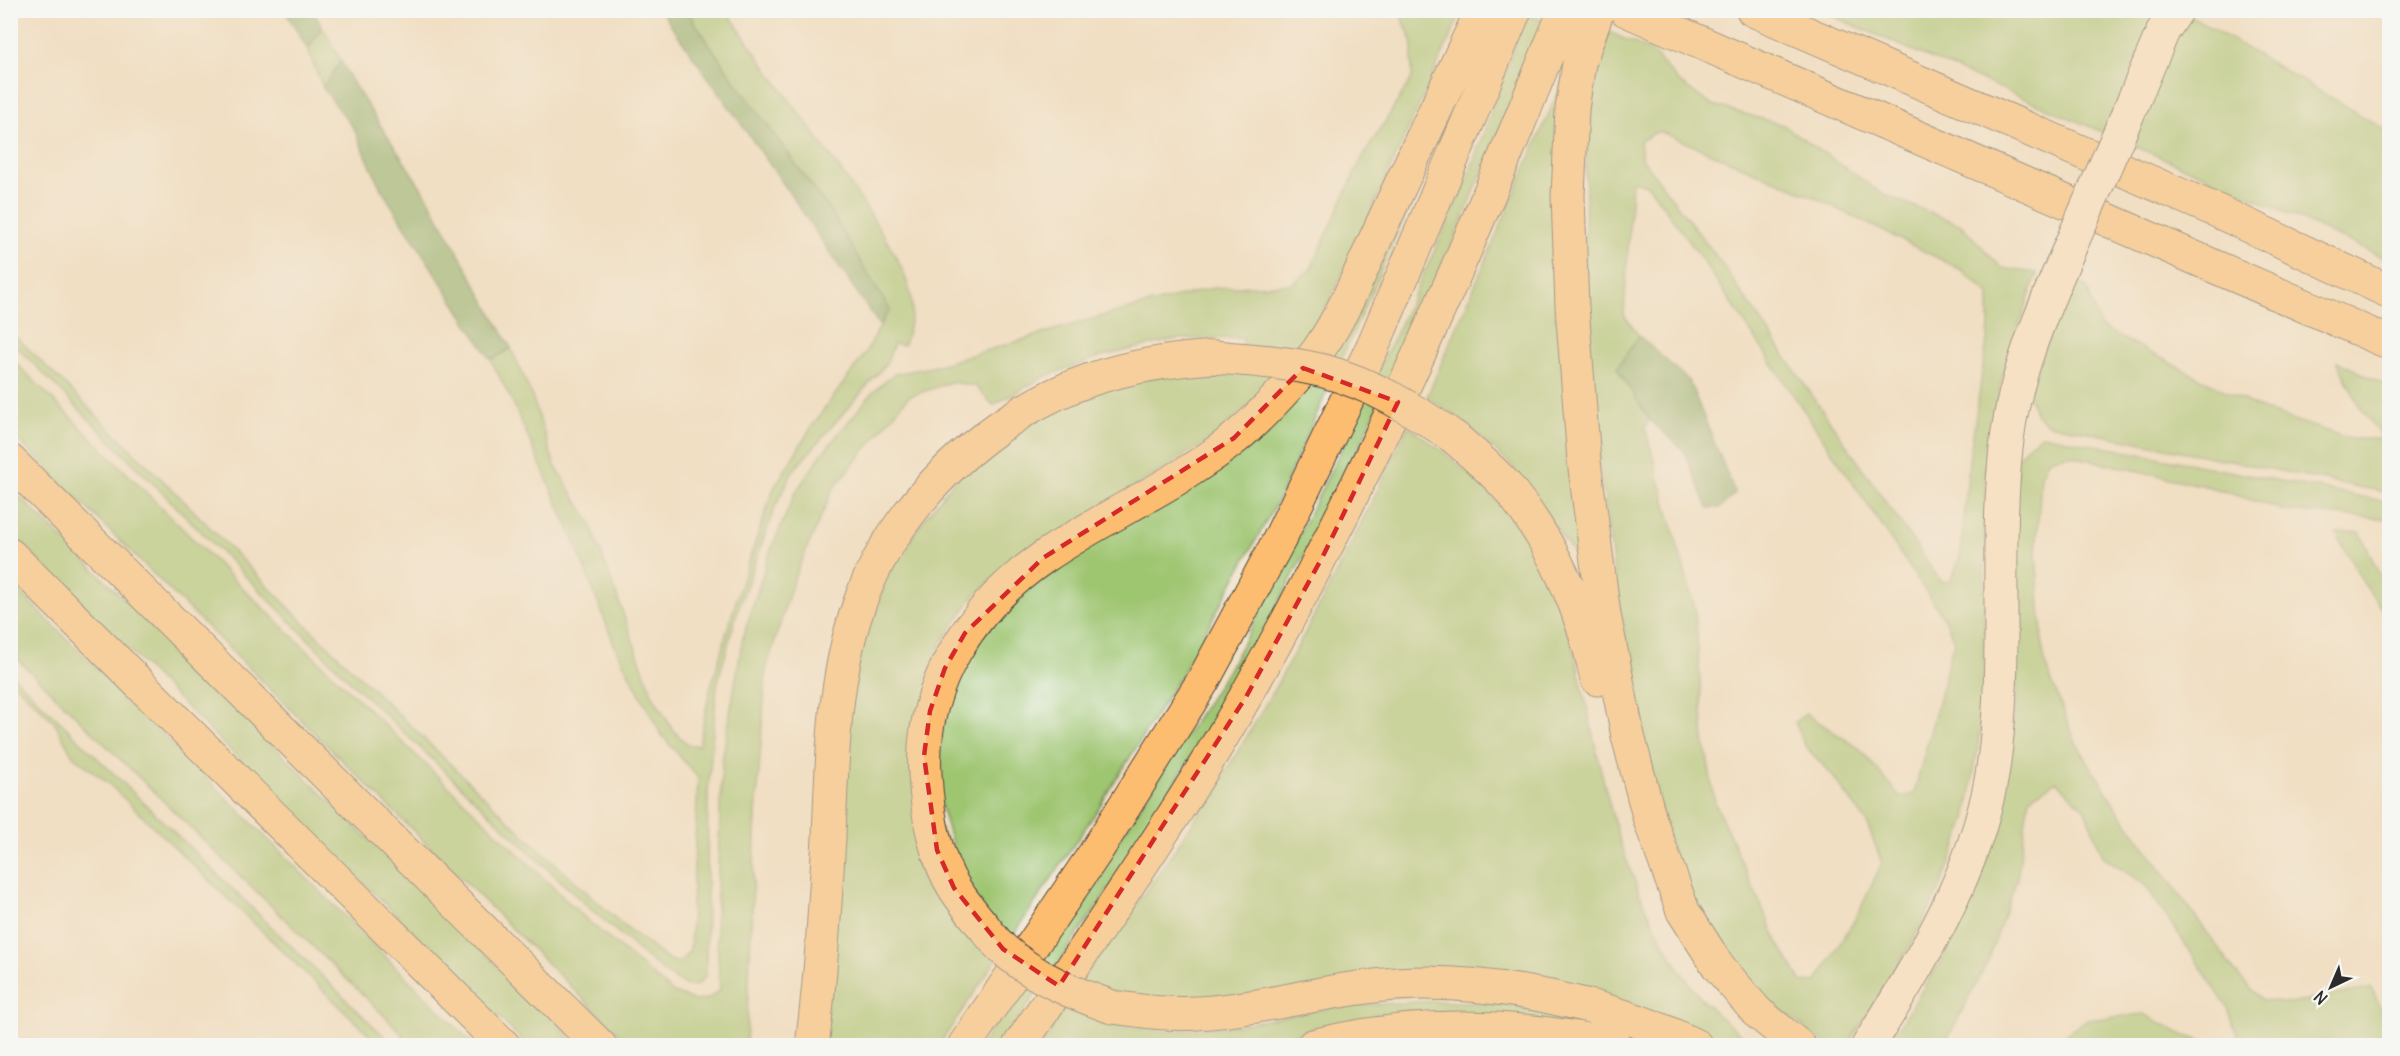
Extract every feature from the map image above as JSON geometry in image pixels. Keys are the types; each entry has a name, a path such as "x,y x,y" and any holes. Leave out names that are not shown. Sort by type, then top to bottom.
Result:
{"highway":[{"path":"1482,10 1348,298 1312,359 1234,438 1183,474 1043,558 1000,594 972,625 945,668 930,711 924,756 926,793 937,850 954,888 1003,949 1036,973 1070,992 1112,1007 1161,1014 1199,1013 1396,984 1467,984 1537,995 1623,1016 1674,1034 1696,1046"},
{"path":"964,1046 1095,854 1203,681 1279,540 1374,346 1515,10"},
{"path":"1626,10 2390,343"},
{"path":"1753,10 2215,210 2390,292"},
{"path":"1019,1046 1137,873 1234,716 1324,554 1415,367 1578,20"},
{"path":"1578,20 1579,63 1572,109 1568,196 1572,307 1584,461 1602,604 1628,736 1650,820 1683,911 1718,966 1757,1012 1799,1046"},
{"path":"2322,313 2390,364"},
{"path":"812,1046 819,990 825,905 833,740 846,650 858,607 881,555 912,508 956,461 1012,417 1062,390 1110,372 1172,360 1214,357 1271,362 1324,372 1375,390 1414,410 1455,438 1508,488 1540,534 1572,596 1596,674 1632,835 1662,909 1701,974 1746,1021 1776,1046"},
{"path":"10,461 600,1046"},
{"path":"10,555 504,1046"},
{"path":"1313,1046 1376,1034 1482,1027 1549,1032 1615,1046"}],"street":[{"path":"1868,1046 1909,980 1947,912 1975,844 1992,777 1999,724 2002,659 2002,514 2007,441 2016,389 2031,340 2169,17"}],"highlighted area":[{"path":"1303,368 1398,402 1324,554 1246,697 1059,986 1003,949 954,888 937,850 924,756 930,711 945,668 965,633 1043,558 1234,438"}],"green space":[{"path":"285,11 313,11 322,26 308,50"},
{"path":"661,11 687,11 830,211 890,310 879,325 787,189"},
{"path":"687,11 727,11 879,228 907,281 912,306 904,345 894,344 886,364 793,471 775,507 737,612 717,685 708,791 706,975 698,985 687,986 666,974 587,906 355,686 11,341 10,331 180,497 304,623 525,836 624,926 667,959 679,963 690,950 698,778 661,734 616,649 571,533 491,360 511,348 532,396 555,466 590,522 653,696 673,730 688,745 699,745 710,690 740,587 774,488 812,426 865,354 889,310 830,211"},
{"path":"1399,11 1462,11 1338,284 1309,336 1263,391 1213,438 1006,567 974,596 941,643 910,755 963,883 936,788 941,733 954,681 977,638 1051,565 1247,441 1415,180 1420,183 1279,498 1189,662 1096,812 939,1045 825,1045 851,689 867,629 890,571 922,522 953,482 1009,435 1062,403 1116,383 1175,374 1230,375 1244,338 1177,339 1102,356 1044,377 993,405 975,386 951,382 908,397 833,489 794,578 766,669 756,815 746,1046 630,1045 11,433 10,357 228,574 587,920 672,992 695,1001 708,999 720,989 716,921 722,761 743,637 770,552 795,493 821,455 873,392 894,374 932,367 1102,316 1213,288 1292,284 1311,269 1360,162 1412,78 1412,41"},
{"path":"1821,11 2155,11 2155,14 2186,13 2389,132 2389,260 2237,190"},
{"path":"1526,14 1544,21 1463,219 1349,469 1234,688 1098,906 1000,1045 980,1046 1088,888 1233,662 1339,454 1464,188"},
{"path":"322,26 341,61 323,88 308,50"},
{"path":"1609,32 1652,51 1677,80 1710,104 1783,125 1883,194 1961,225 2002,268 2037,273 2002,377 1986,460 1983,717 1966,819 1940,889 1910,946 1848,1045 1827,1045 1754,989 1716,946 1679,880 1649,763 1614,572 1589,379 1585,243 1586,160 1595,85","holes":["1659,131 1814,197 1962,270 1989,294 1989,327 1969,461 1961,554 1951,581 1941,582 1716,256 1642,159 1640,141","1632,181 1648,185 1699,255 1946,621 1954,641 1914,794 1900,797 1860,749 1806,714 1795,722 1805,746 1831,774 1866,821 1882,863 1857,916 1816,983 1802,982 1778,943 1715,803 1704,739 1695,609 1645,428 1649,419 1617,368 1639,336 1624,315"]},
{"path":"341,61 356,88 428,198 511,348 491,360 381,189 354,129 323,88"},
{"path":"1565,76 1581,564 1514,468 1463,421 1427,397"},
{"path":"2069,282 2086,286 2100,327 2263,410 2351,439 2383,439 2358,404 2337,361 2389,387 2389,493 2048,424 2035,414 2028,391"},
{"path":"1639,336 1689,381 1735,493 1720,508 1708,508 1684,451 1649,419 1617,368"},
{"path":"1408,426 1454,461 1496,501 1531,546 1545,571 1565,620 1618,834 1649,916 1700,998 1754,1045 1719,1045 1664,1019 1582,991 1157,1005 1080,983 1187,832 1246,738 1331,584"},
{"path":"2042,435 2389,502 2389,519 2285,511 2214,488 2068,455 2049,459 2041,476 2036,554 2044,661 2075,741 2116,807 2240,978 2262,1000 2294,1003 2372,988 2389,1030 2389,1045 2218,1045 2238,1038 2228,1008 2146,886 2103,856 2084,808 2056,781 2029,798 2017,879 1988,961 1944,1045 1887,1046 1938,965 1972,904 1999,814 2017,697 2015,530 2017,458 2028,445"},
{"path":"10,487 578,1045 527,1045 11,533"},
{"path":"2360,532 2382,580 2389,589 2389,618 2364,584 2336,533"},
{"path":"11,583 474,1045 408,1045 400,1031 11,653"},
{"path":"10,673 392,1045 380,1045 108,783 73,756 55,723 11,680"},
{"path":"1435,1001 1508,1004 1575,1018 1573,1024 1374,1019 1310,1029 1264,1046 1041,1046 1066,1006 1119,1026 1168,1031 1233,1026 1340,1006"},
{"path":"2144,1014 2185,1036 2218,1045 2051,1045 2086,1020"}]}
